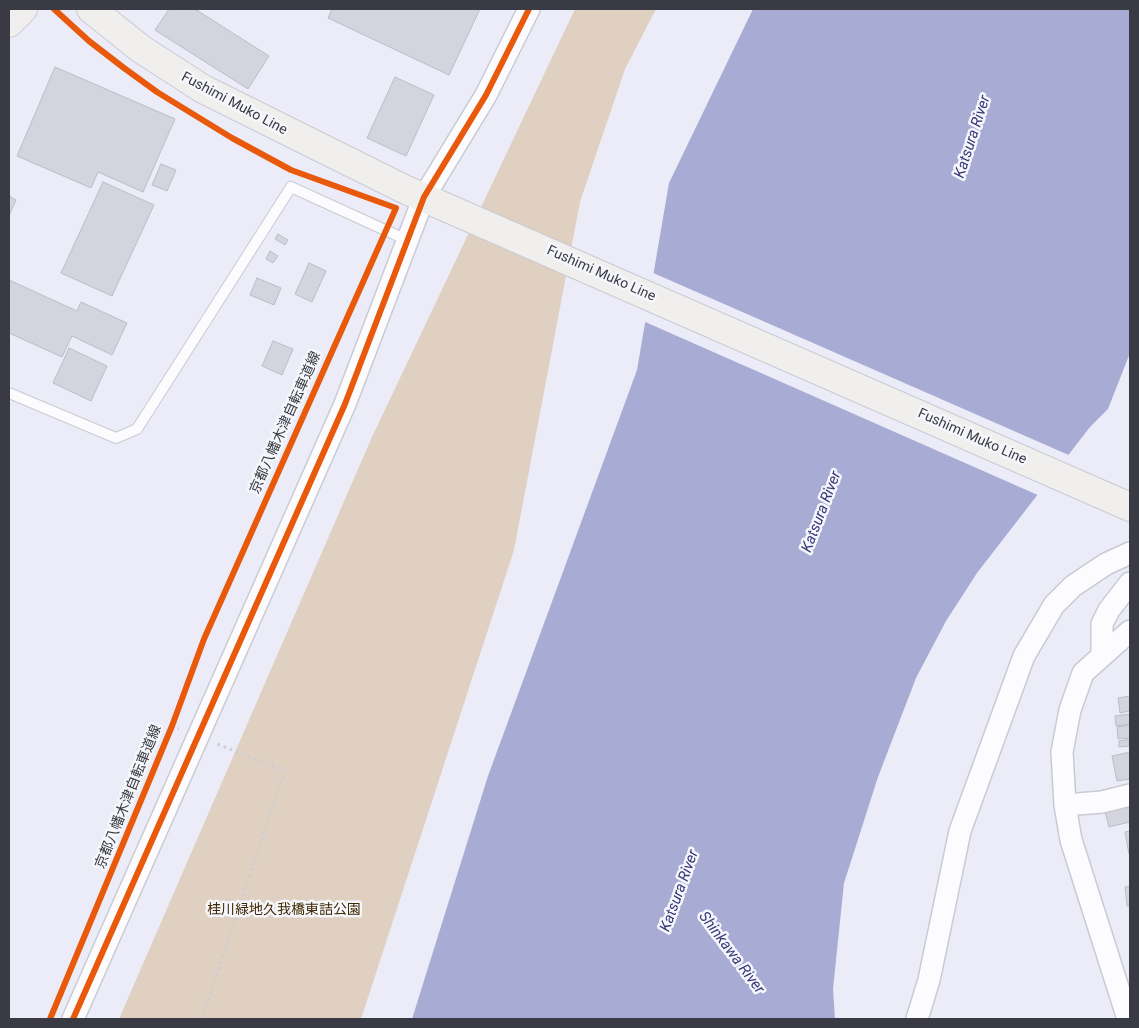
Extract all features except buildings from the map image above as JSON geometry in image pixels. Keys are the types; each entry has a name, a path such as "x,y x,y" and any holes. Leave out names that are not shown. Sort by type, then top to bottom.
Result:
{"main road":[{"path":"9,23 23,9"},
{"name":"Fushimi Muko Line","path":"91,9 141,49 211,94 430,199 1130,507"}],"street":[{"path":"73,1019 345,404 408,240 486,96 528,9"},
{"path":"917,1019 929,980 960,831 1024,656 1054,605 1073,586 1106,564 1130,553"},
{"path":"1102,655 1102,624 1109,610 1130,583"},
{"path":"1128,1019 1084,888 1071,840 1065,805 1062,752 1070,710 1083,673 1130,631"},
{"path":"1065,805 1102,802 1130,795"}],"lane":[{"path":"9,393 116,438 137,430 292,187 408,240"}],"path":[{"path":"172,726 180,729"},
{"path":"202,1019 285,771 228,748"}],"green space":[{"name":"桂川緑地久我橋東詰公園","path":"575,9 656,9 625,69 580,202 514,550 361,1019 119,1019 372,437"}],"water":[{"path":"753,9 1130,9 1130,353 1108,409 1090,427 977,573 946,621 916,678 878,777 844,883 833,989 835,1019 412,1019 488,776 637,370 669,183"}],"pier":[{"path":"651,272 1071,456 1040,496 643,321"}],"cycle path":[{"name":"京都八幡木津自転車道線","path":"50,1019 172,726 204,639 396,208 291,170 232,138 157,92 89,41 54,9"},
{"path":"73,1019 345,404 424,197 486,95 529,9"}],"water label":[{"name":"Katsura River","path":"973,137"},
{"name":"Katsura River","path":"822,512"},
{"name":"Katsura River","path":"680,891"},
{"name":"Shinkawa River","path":"731,953"}]}
